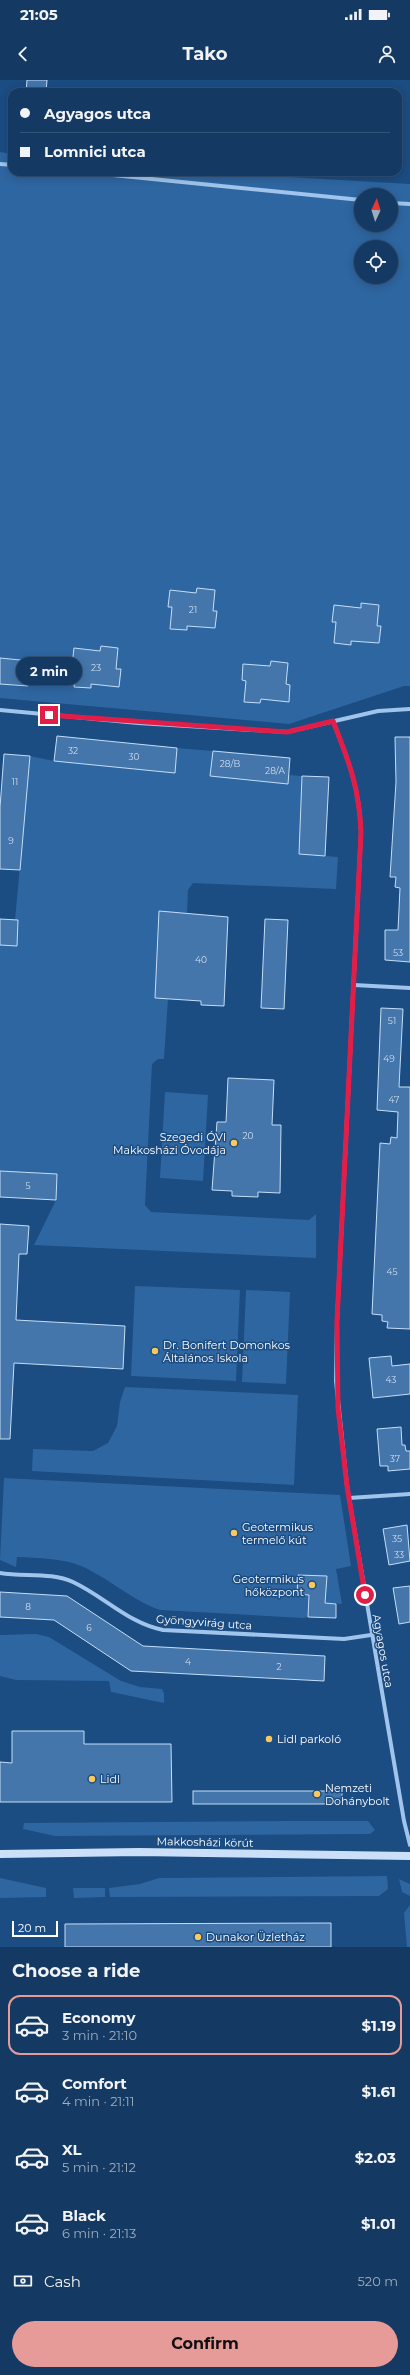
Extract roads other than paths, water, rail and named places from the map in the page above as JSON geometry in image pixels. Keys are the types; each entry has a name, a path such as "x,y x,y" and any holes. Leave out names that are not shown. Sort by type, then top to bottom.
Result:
{"main road":[{"name":"Makkosházi körút","path":"0,1854 139,1852 410,1856"}],"street":[{"path":"123,176 354,199"},
{"path":"398,203 410,204"},
{"path":"0,710 138,723 287,732 378,711 410,709"},
{"name":"Agyagos utca","path":"333,721 354,774 360,802 361,832 336,1367 338,1408 349,1498 371,1635 404,1821 410,1845"},
{"path":"354,985 410,988"},
{"path":"349,1498 410,1494"},
{"name":"Gyöngyvirág utca","path":"0,1573 55,1577 73,1582 140,1623 163,1630 344,1639 371,1635"}],"place":[{"name":"Szegedi ÓVI Makkosházi Óvodája","path":"234,1143"},
{"name":"Dr. Bonifert Domonkos Általános Iskola","path":"155,1351"},
{"name":"Geotermikus termelő kút","path":"234,1533"},
{"name":"Geotermikus hőközpont","path":"312,1585"},
{"name":"Lidl parkoló","path":"269,1739"},
{"name":"Lidl","path":"92,1779"},
{"name":"Nemzeti Dohánybolt","path":"317,1794"},
{"name":"Dunakor Üzletház","path":"198,1937"}]}
